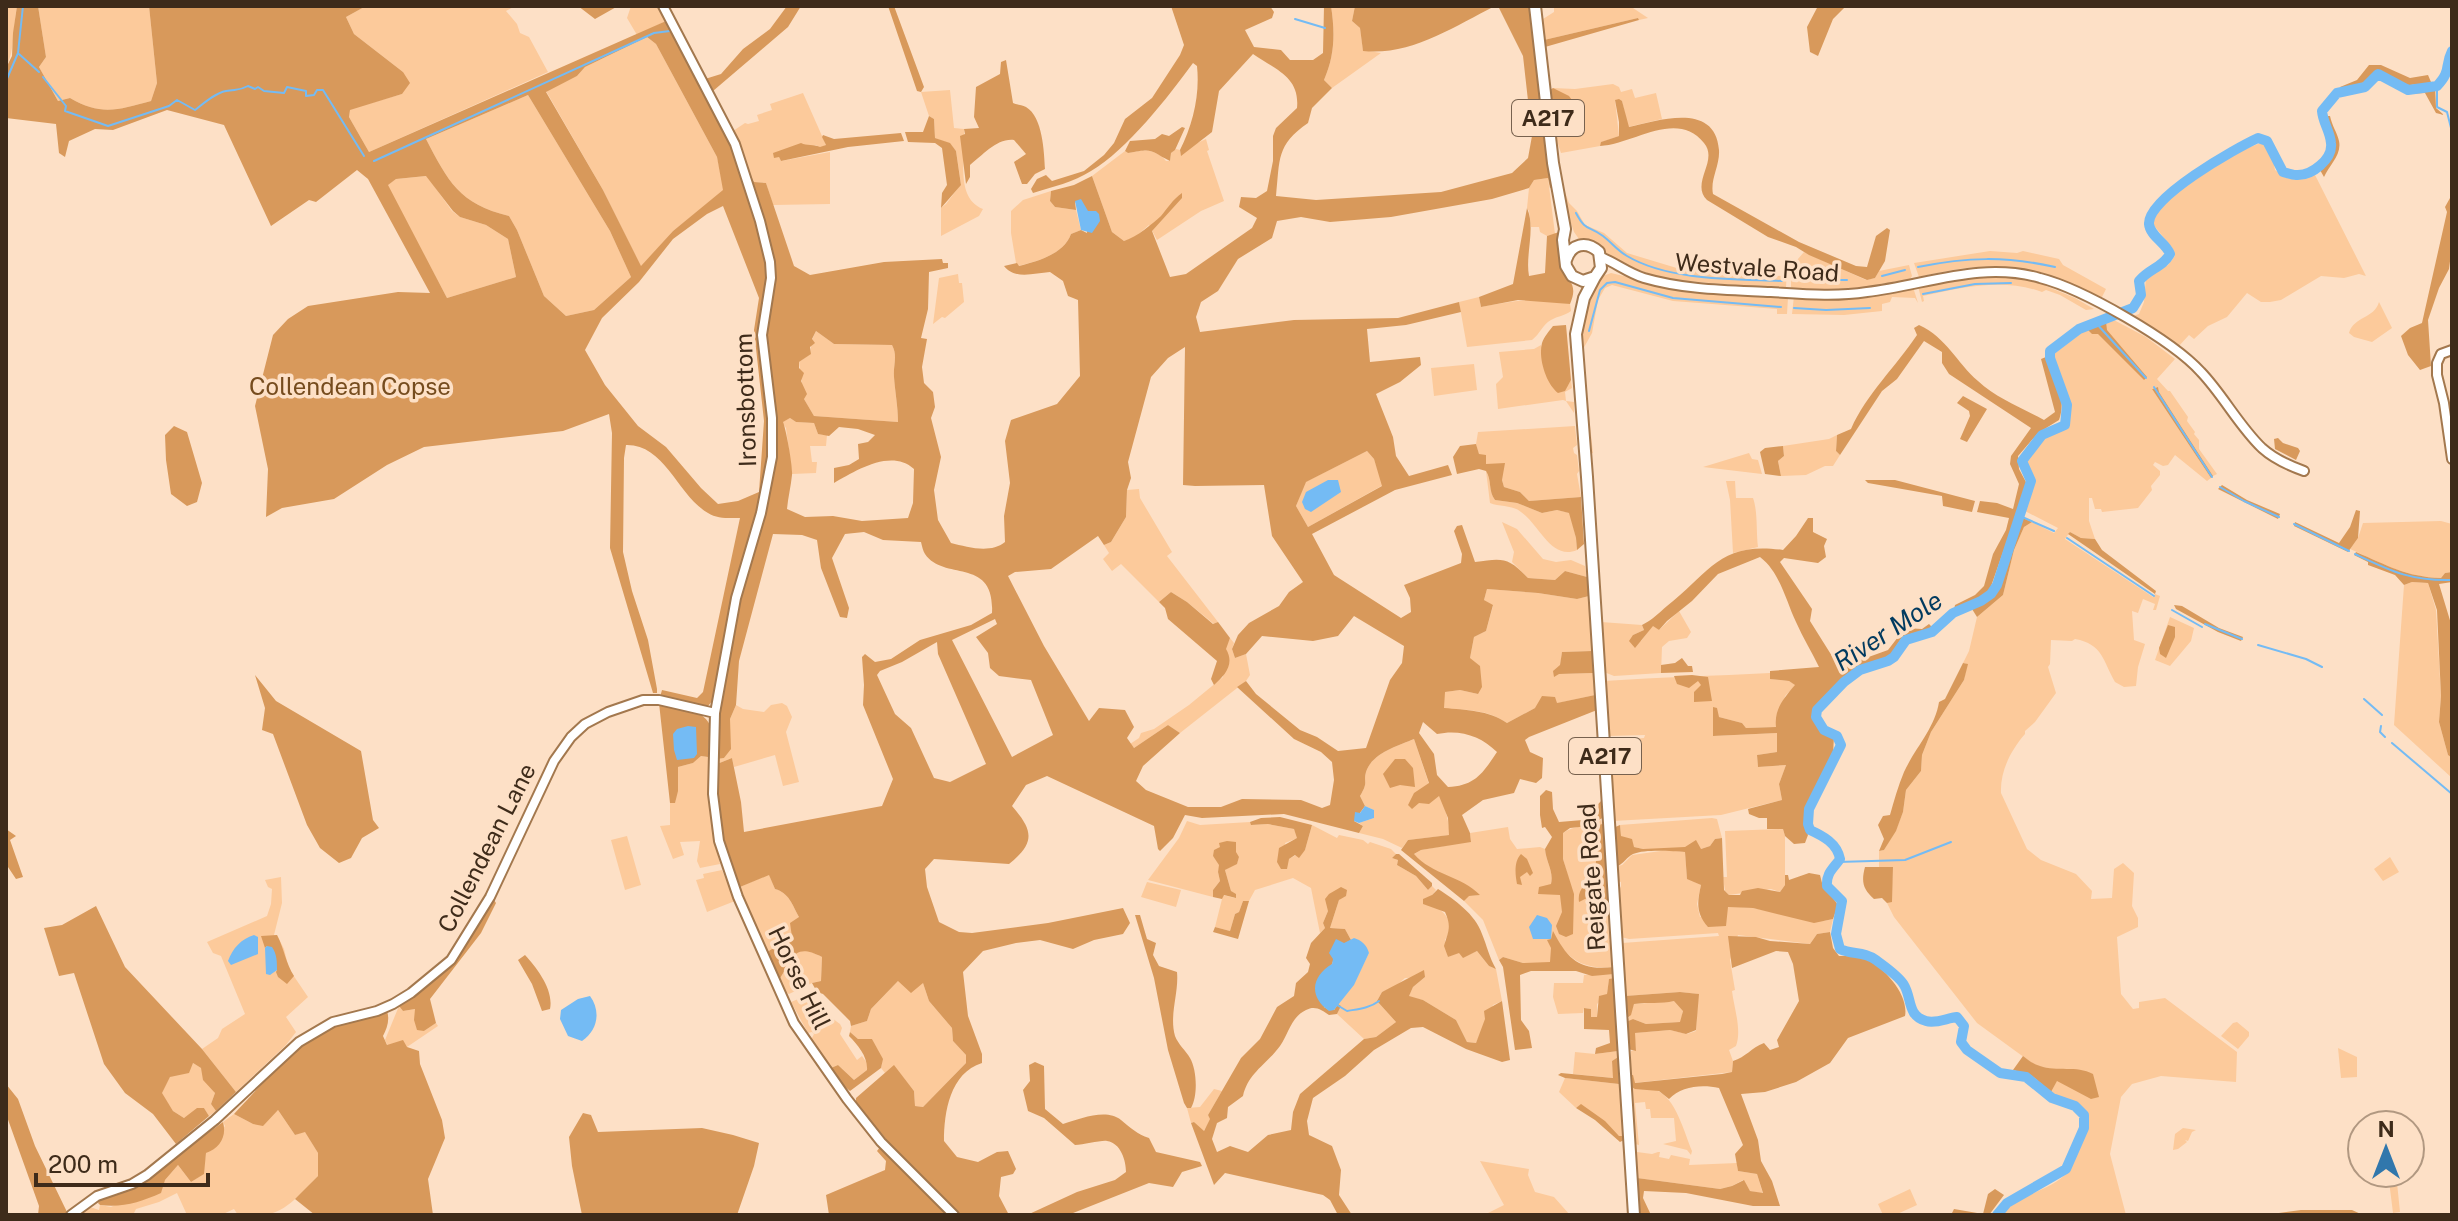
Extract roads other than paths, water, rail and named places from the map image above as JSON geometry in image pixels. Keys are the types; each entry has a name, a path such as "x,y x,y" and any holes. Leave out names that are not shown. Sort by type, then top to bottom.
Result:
{"main road":[{"name":"A217","path":"1535,6 1553,163 1565,229 1566,260"},
{"path":"1565,229 1583,244 1594,248 1601,257 1597,275 1590,280 1577,280"},
{"path":"1583,244 1571,249 1566,260 1568,272 1577,280 1584,298"},
{"name":"Reigate Road","path":"1597,275 1584,298 1577,321 1577,360 1634,1215"}],"street":[{"name":"Ironsbottom","path":"663,6 735,144 770,262 771,278 762,335 772,418 772,457 761,513 736,598 715,713"},
{"name":"Westvale Road","path":"1601,257 1618,268 1645,278 1680,286 1820,295 1867,292 1952,275 1998,271 2042,278 2100,304 2164,341 2199,369 2262,448 2304,471"},
{"path":"1597,275 1618,268"},
{"path":"2452,350 2441,354 2437,363 2437,375 2448,403 2452,459"},
{"name":"Collendean Lane","path":"71,1215 97,1196 132,1184 147,1175 215,1120 309,1036 333,1022 393,1004 451,960 490,897 554,761 585,724 643,700 675,703 715,713"},
{"name":"Horse Hill","path":"715,713 713,794 719,841 738,897 794,1023 881,1142 954,1215"}],"water":[{"path":"1081,199 1088,211 1099,214 1100,221 1092,233 1081,230 1075,201"},
{"path":"1328,480 1338,480 1341,492 1311,512 1305,509 1302,502 1306,492"},
{"path":"696,727 697,754 694,758 677,760 673,734 677,729"},
{"path":"1365,806 1374,810 1374,818 1359,823 1354,821 1355,812 1360,813"},
{"path":"1537,915 1547,918 1552,925 1551,939 1533,939 1529,927"},
{"path":"254,935 258,937 258,954 231,965 228,961 235,948"},
{"path":"1354,938 1363,943 1369,953 1354,985 1334,1010 1329,1011 1315,993 1317,980 1332,964 1329,953 1336,939 1344,943"},
{"path":"267,946 272,947 277,961 277,970 270,975 266,974"},
{"path":"590,996 596,1008 596,1020 592,1031 582,1041 568,1036 560,1019 561,1010 578,999"}],"waterway":[{"path":"6,81 18,53 23,6"},
{"path":"1295,19 1325,28"},
{"path":"374,161 654,33 670,31"},
{"name":"River Mole","path":"1997,1215 2007,1203 2066,1169 2084,1128 2084,1115 2075,1106 2052,1098 2026,1077 2000,1073 1967,1050 1961,1042 1964,1026 1957,1017 1934,1022 1920,1019 1913,1011 1904,985 1895,975 1872,957 1840,949 1836,934 1842,901 1827,886 1830,871 1840,859 1833,844 1810,830 1808,824 1809,809 1841,745 1837,736 1824,730 1816,717 1817,710 1860,670 1888,661 1906,640 1932,632 1953,613 1991,594 1997,585 2031,481 2022,461 2042,435 2065,425 2067,405 2050,351 2079,329 2133,308 2141,295 2139,281 2170,254 2149,224 2152,213 2162,201 2194,175 2258,138 2267,141 2283,172 2302,175 2315,170 2331,149 2322,111 2337,93 2365,87 2378,74 2408,90 2437,86 2446,72 2452,51"},
{"path":"19,54 39,72"},
{"path":"43,77 66,106 65,111 108,126 169,106 177,100 195,110 218,94 248,86 284,93 287,87 306,91 306,96 323,90 364,156"},
{"path":"2437,86 2437,107 2447,112 2452,132"},
{"path":"1576,213 1585,226 1624,254 1662,270 1723,279 1782,281"},
{"path":"1918,267 1986,259 2055,267"},
{"path":"1882,276 1905,270"},
{"path":"1795,280 1847,280"},
{"path":"1589,331 1600,290 1607,283 1615,282 1673,298 1781,307"},
{"path":"1923,294 1975,284 2011,283"},
{"path":"1794,308 1870,308"},
{"path":"2095,322 2146,378"},
{"path":"2154,387 2212,477"},
{"path":"2220,487 2279,517"},
{"path":"2020,516 2054,531"},
{"path":"2294,524 2349,551"},
{"path":"2067,538 2154,596"},
{"path":"2355,554 2401,574 2452,580"},
{"path":"2172,610 2202,627"},
{"path":"2205,624 2242,639"},
{"path":"2258,645 2322,667"},
{"path":"2364,699 2382,715"},
{"path":"2381,726 2380,732 2385,737"},
{"path":"2392,743 2452,794"},
{"path":"1838,862 1905,860 1951,842"},
{"path":"1337,1005 1347,1011 1368,1007 1379,1001"}],"park label":[{"name":"Collendean Copse","path":"350,387"}]}
